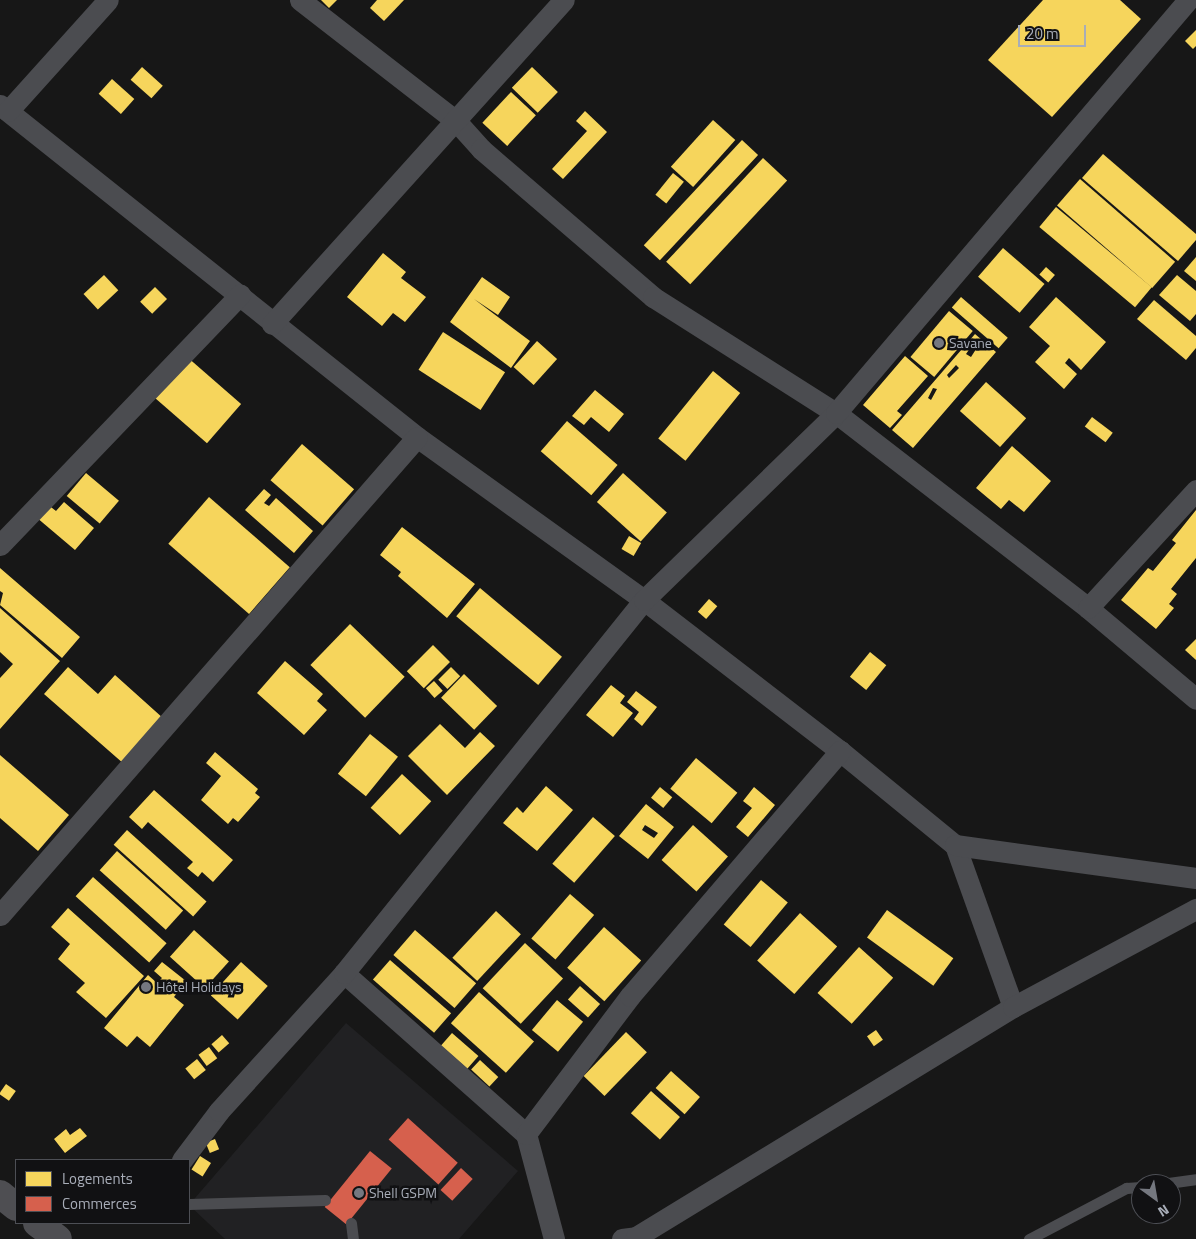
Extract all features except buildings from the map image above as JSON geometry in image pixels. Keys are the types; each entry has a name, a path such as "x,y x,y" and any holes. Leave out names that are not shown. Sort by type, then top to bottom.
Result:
{"highway":[{"path":"37,1224 58,1239"}],"street":[{"path":"108,0 4,108 240,295 272,324 417,437 644,600 840,751 955,845 1013,1007"},
{"path":"300,0 456,121 481,149 653,297 836,413 1088,608 1196,699"},
{"path":"272,324 564,0"},
{"path":"183,1159 219,1111 344,973 644,600 836,413 1188,0"},
{"path":"0,546 240,295"},
{"path":"0,915 417,437"},
{"path":"1088,608 1196,490"},
{"path":"526,1134 630,996 840,751"},
{"path":"955,845 1196,878"},
{"path":"632,1238 1013,1007 1196,909"},
{"path":"344,973 526,1134 554,1239"}],"lane":[{"path":"1181,1181 1196,1179"},
{"path":"1029,1239 1126,1188 1131,1188"},
{"path":"190,1204 325,1200"},
{"path":"351,1222 353,1239"}],"shaded area":[{"path":"346,1023 518,1171 459,1239 225,1239 190,1204"}],"place":[{"name":"Savane","path":"939,343"},
{"name":"Hôtel Holidays","path":"146,987"},
{"name":"Shell GSPM","path":"359,1193"}]}
